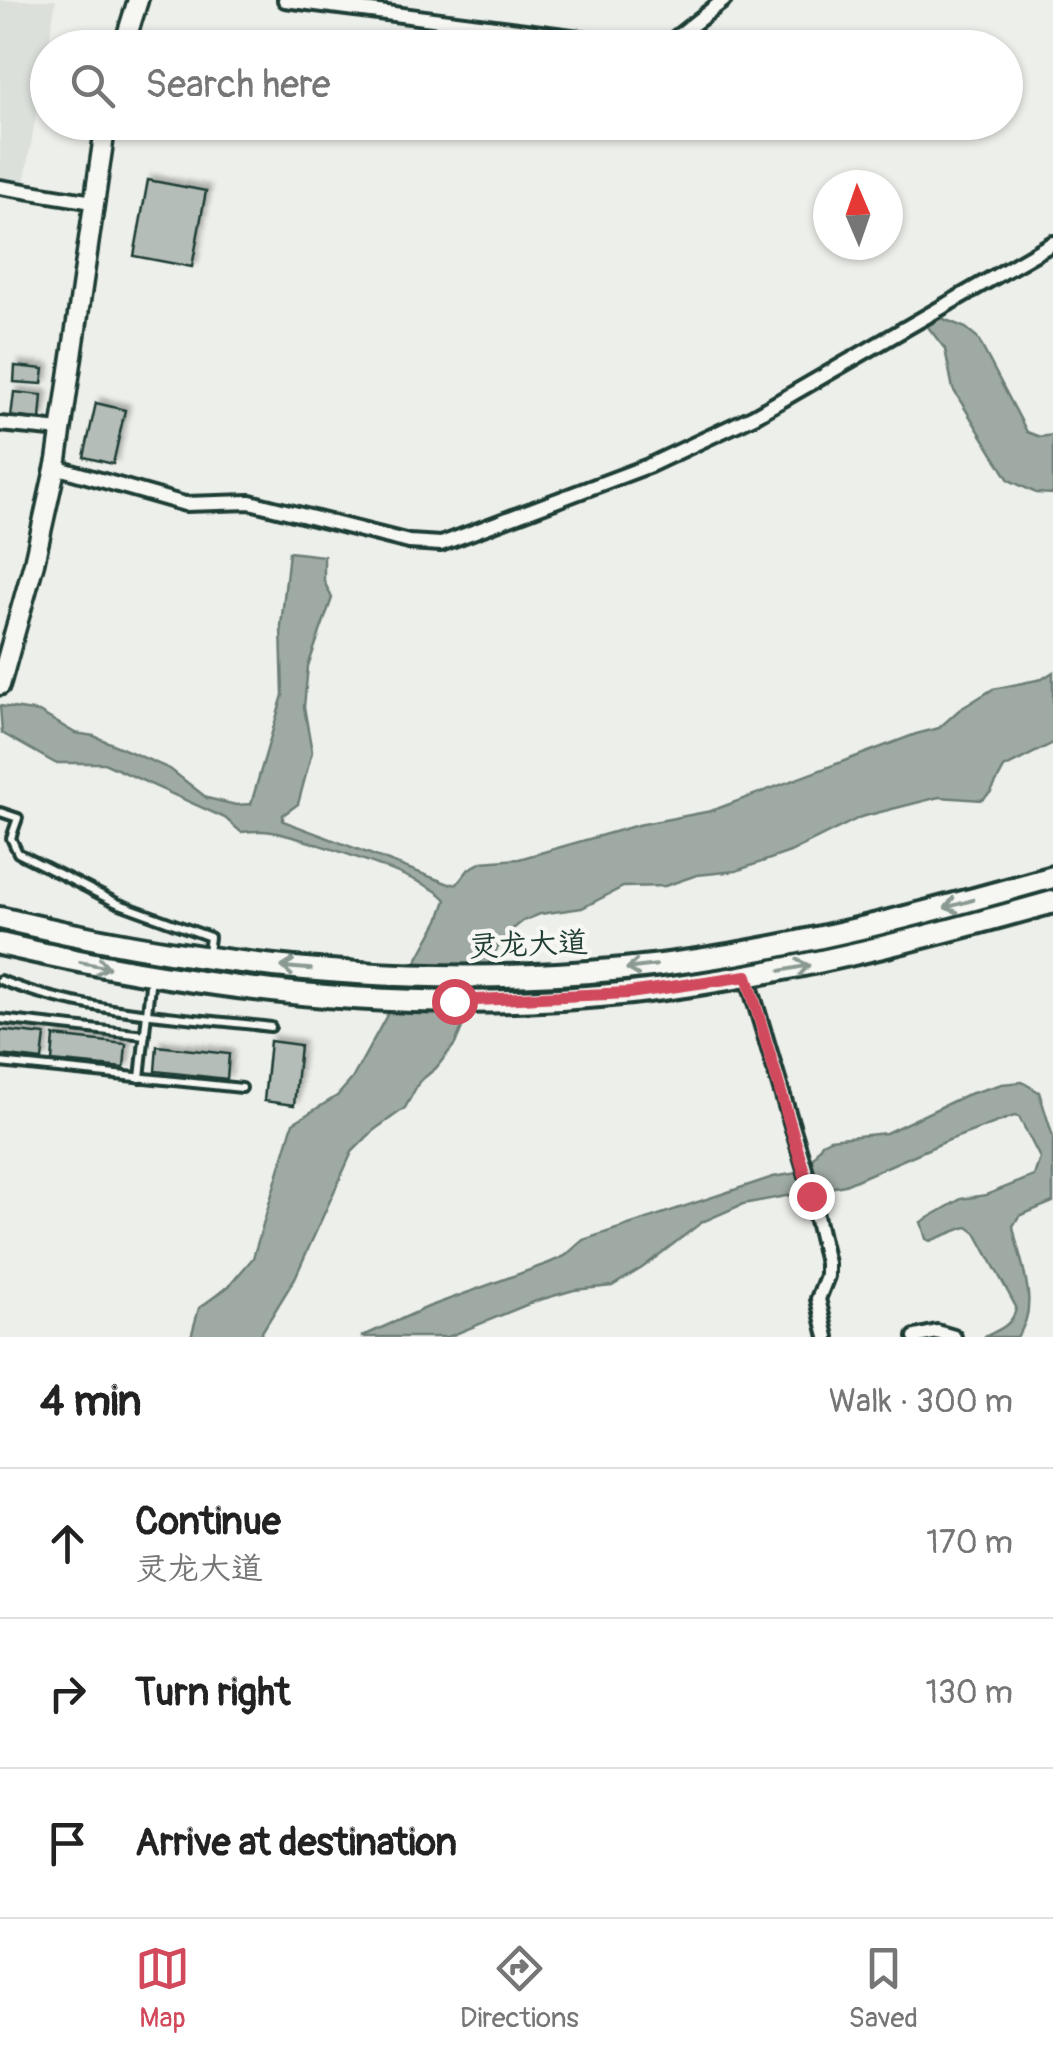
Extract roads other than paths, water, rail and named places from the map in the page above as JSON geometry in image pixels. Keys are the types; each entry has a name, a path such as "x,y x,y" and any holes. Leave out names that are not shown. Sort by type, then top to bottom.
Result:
{"main road":[{"path":"128,30 138,0"},
{"path":"0,685 56,467 103,140"},
{"name":"灵龙大道","path":"0,918 207,958 393,975 498,976 626,969 756,950 889,922 1053,877"},
{"name":"灵龙大道","path":"0,944 151,975 265,991 386,999 489,1000 629,993 747,976 881,949 1053,902"}],"street":[{"path":"285,0 518,30"},
{"path":"686,30 724,0"},
{"path":"0,187 93,202"},
{"path":"56,467 185,504 250,502 409,542 441,544 704,442 1053,243"},
{"path":"0,424 61,430"},
{"path":"747,976 806,1169 827,1262 827,1276 818,1299 827,1337"},
{"path":"915,1337 937,1332 954,1337"}],"lane":[{"path":"0,812 18,818 11,838 18,852 118,903 210,937 207,958"},
{"path":"140,1078 151,975"},
{"path":"0,980 92,1005 271,1028"},
{"path":"0,1019 145,1035"},
{"path":"0,1063 242,1088"}]}
